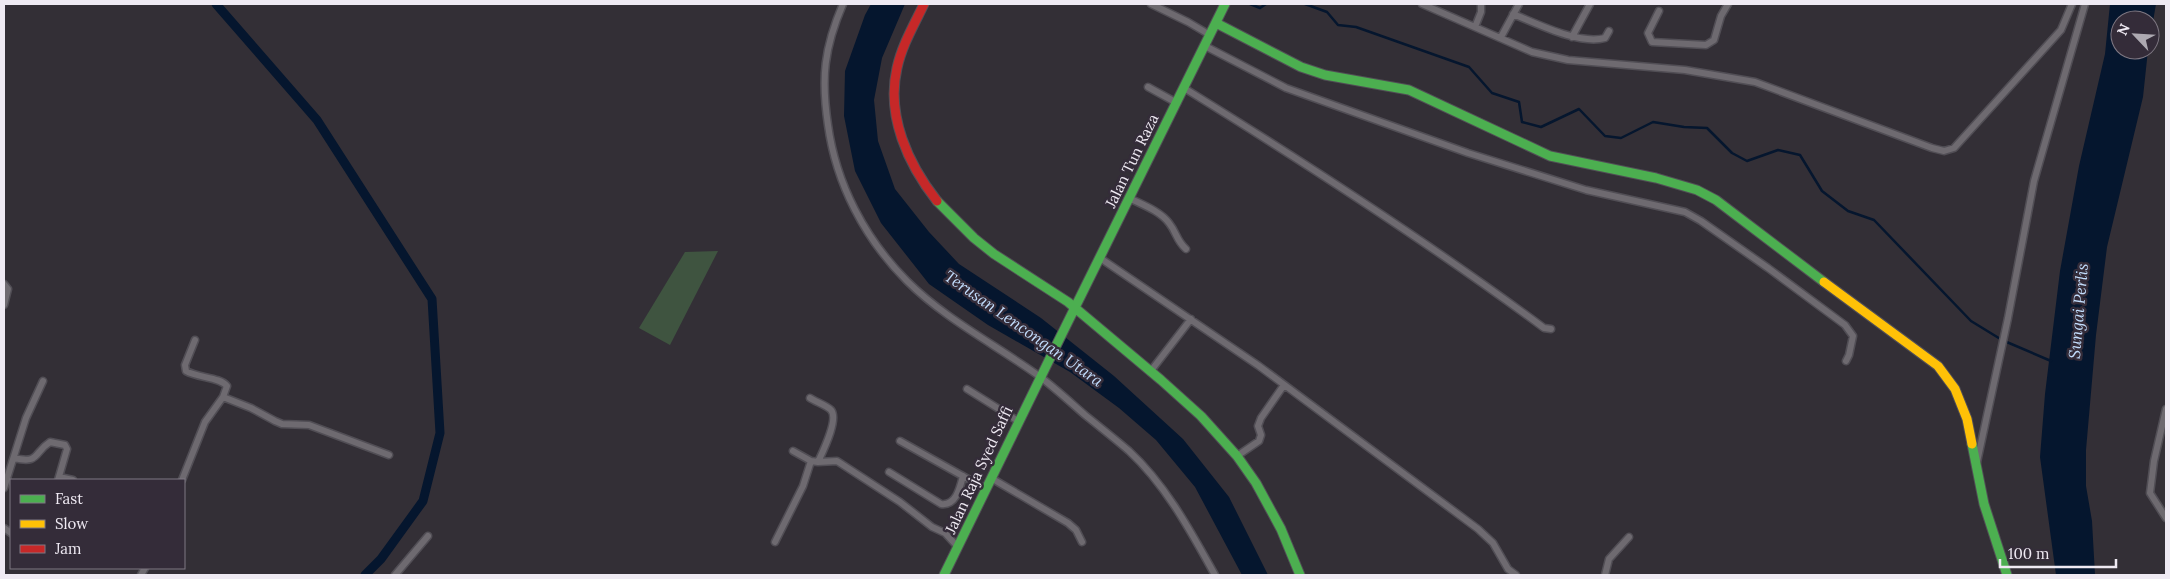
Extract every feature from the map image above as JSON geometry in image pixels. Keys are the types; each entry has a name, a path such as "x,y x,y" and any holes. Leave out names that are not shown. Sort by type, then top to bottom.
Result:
{"street":[{"path":"843,4 834,24 826,52 824,77 825,104 834,157 842,181 864,228 876,246 908,281 944,311 1041,376 1129,452 1151,474 1183,521 1215,575"},
{"path":"924,4 900,58 894,78 895,103 900,134 913,164 933,196 966,232 993,253 1076,308 1194,410 1237,456 1252,477 1292,553 1300,575"},
{"path":"1151,4 1210,35"},
{"path":"1422,4 1532,52 1568,60 1685,70 1754,82 1932,148 1944,150 1954,148 2061,30 2072,4"},
{"path":"1475,27 1481,12 1481,4"},
{"path":"1501,37 1519,4"},
{"path":"1572,37 1590,4"},
{"path":"1659,11 1648,33 1652,42 1706,45 1714,40 1721,16 1728,4"},
{"path":"1976,467 2008,318 2034,181 2085,4"},
{"name":"Jalan Tun Raza","path":"1064,331 1225,5"},
{"path":"1514,14 1572,37 1599,40 1605,38 1609,31"},
{"path":"1216,23 1314,72 1335,78 1389,84 1409,90 1550,156 1668,180 1698,189 1716,200 1853,305 1938,366 1950,380 1959,397 1966,419 1984,504 2006,575"},
{"path":"1205,46 1286,88 1468,154 1578,188 1685,212 1768,268 1845,325 1853,336 1846,361"},
{"path":"1148,87 1176,103"},
{"path":"1184,88 1294,156 1471,274 1544,328 1551,329"},
{"path":"1129,198 1165,218 1171,225 1179,243 1186,249"},
{"path":"1100,258 1284,385 1478,529 1493,543 1508,569 1516,575"},
{"path":"4,284 8,289 4,305"},
{"path":"1150,372 1190,319"},
{"name":"Jalan Raja Syed Saffi","path":"944,575 1018,421 1064,331"},
{"path":"182,479 205,422 223,397 227,386 221,380 196,376 186,371 185,365 195,340"},
{"path":"4,488 26,418 43,380"},
{"path":"1237,456 1259,441 1261,435 1258,426 1261,418 1284,385"},
{"path":"967,389 1018,421"},
{"path":"223,397 251,408 282,424 308,425 389,455"},
{"path":"775,542 832,429 834,416 830,410 810,398"},
{"path":"2166,409 2154,461 2150,492 2166,518"},
{"path":"900,441 986,489"},
{"path":"14,458 28,461 34,459 50,442 65,445 67,449 58,479"},
{"path":"793,451 815,462 838,461 900,502 932,527 945,533 958,547"},
{"path":"889,472 941,504 948,505 952,503 964,476"},
{"path":"991,478 1068,523 1076,530 1082,542"},
{"path":"395,575 428,536"},
{"path":"1605,575 1609,559 1629,537"}],"green space":[{"path":"718,251 670,345 639,328 685,252"}],"water":[{"name":"Terusan Lencongan Utara","path":"871,4 905,4 882,58 874,100 878,141 895,189 929,232 959,264 1041,318 1114,376 1183,439 1229,497 1268,575 1242,575 1195,487 1156,440 1119,408 1070,372 988,325 929,284 881,223 855,171 844,116 845,71 865,15"},
{"name":"Sungai Perlis","path":"2110,4 2156,4 2155,10 2110,10 2110,60 2147,60 2143,97 2107,247 2096,335 2086,450 2086,486 2092,521 2095,575 2056,575 2040,457 2045,394 2060,271 2079,166 2105,54"}],"waterway":[{"path":"216,4 317,120 432,299 440,433 423,501 381,559 365,575"},
{"path":"1250,4 1260,8 1266,4"},
{"path":"1305,4 1327,12 1338,25 1356,27 1469,67 1492,93 1519,102 1522,122 1541,127 1579,109 1605,136 1621,138 1653,122 1684,127 1707,128 1732,153 1747,161 1778,150 1800,155 1822,191 1848,211 1874,220 1971,321 2002,340 2051,361"}],"traffic: fast":[{"path":"944,575 1225,4"},
{"path":"1216,23 1301,67 1325,75 1409,90 1550,156 1656,178 1697,190 1716,200 1824,282"},
{"path":"937,201 974,238 994,254 1068,302 1201,416 1237,456 1256,483 1281,529 1300,575"},
{"path":"1972,444 1984,504 2007,575"}],"traffic: slow":[{"path":"1824,282 1938,366 1955,389 1967,419 1972,444"}],"traffic: jam":[{"path":"924,4 899,60 894,86 895,104 902,139 917,171 937,201"}]}
